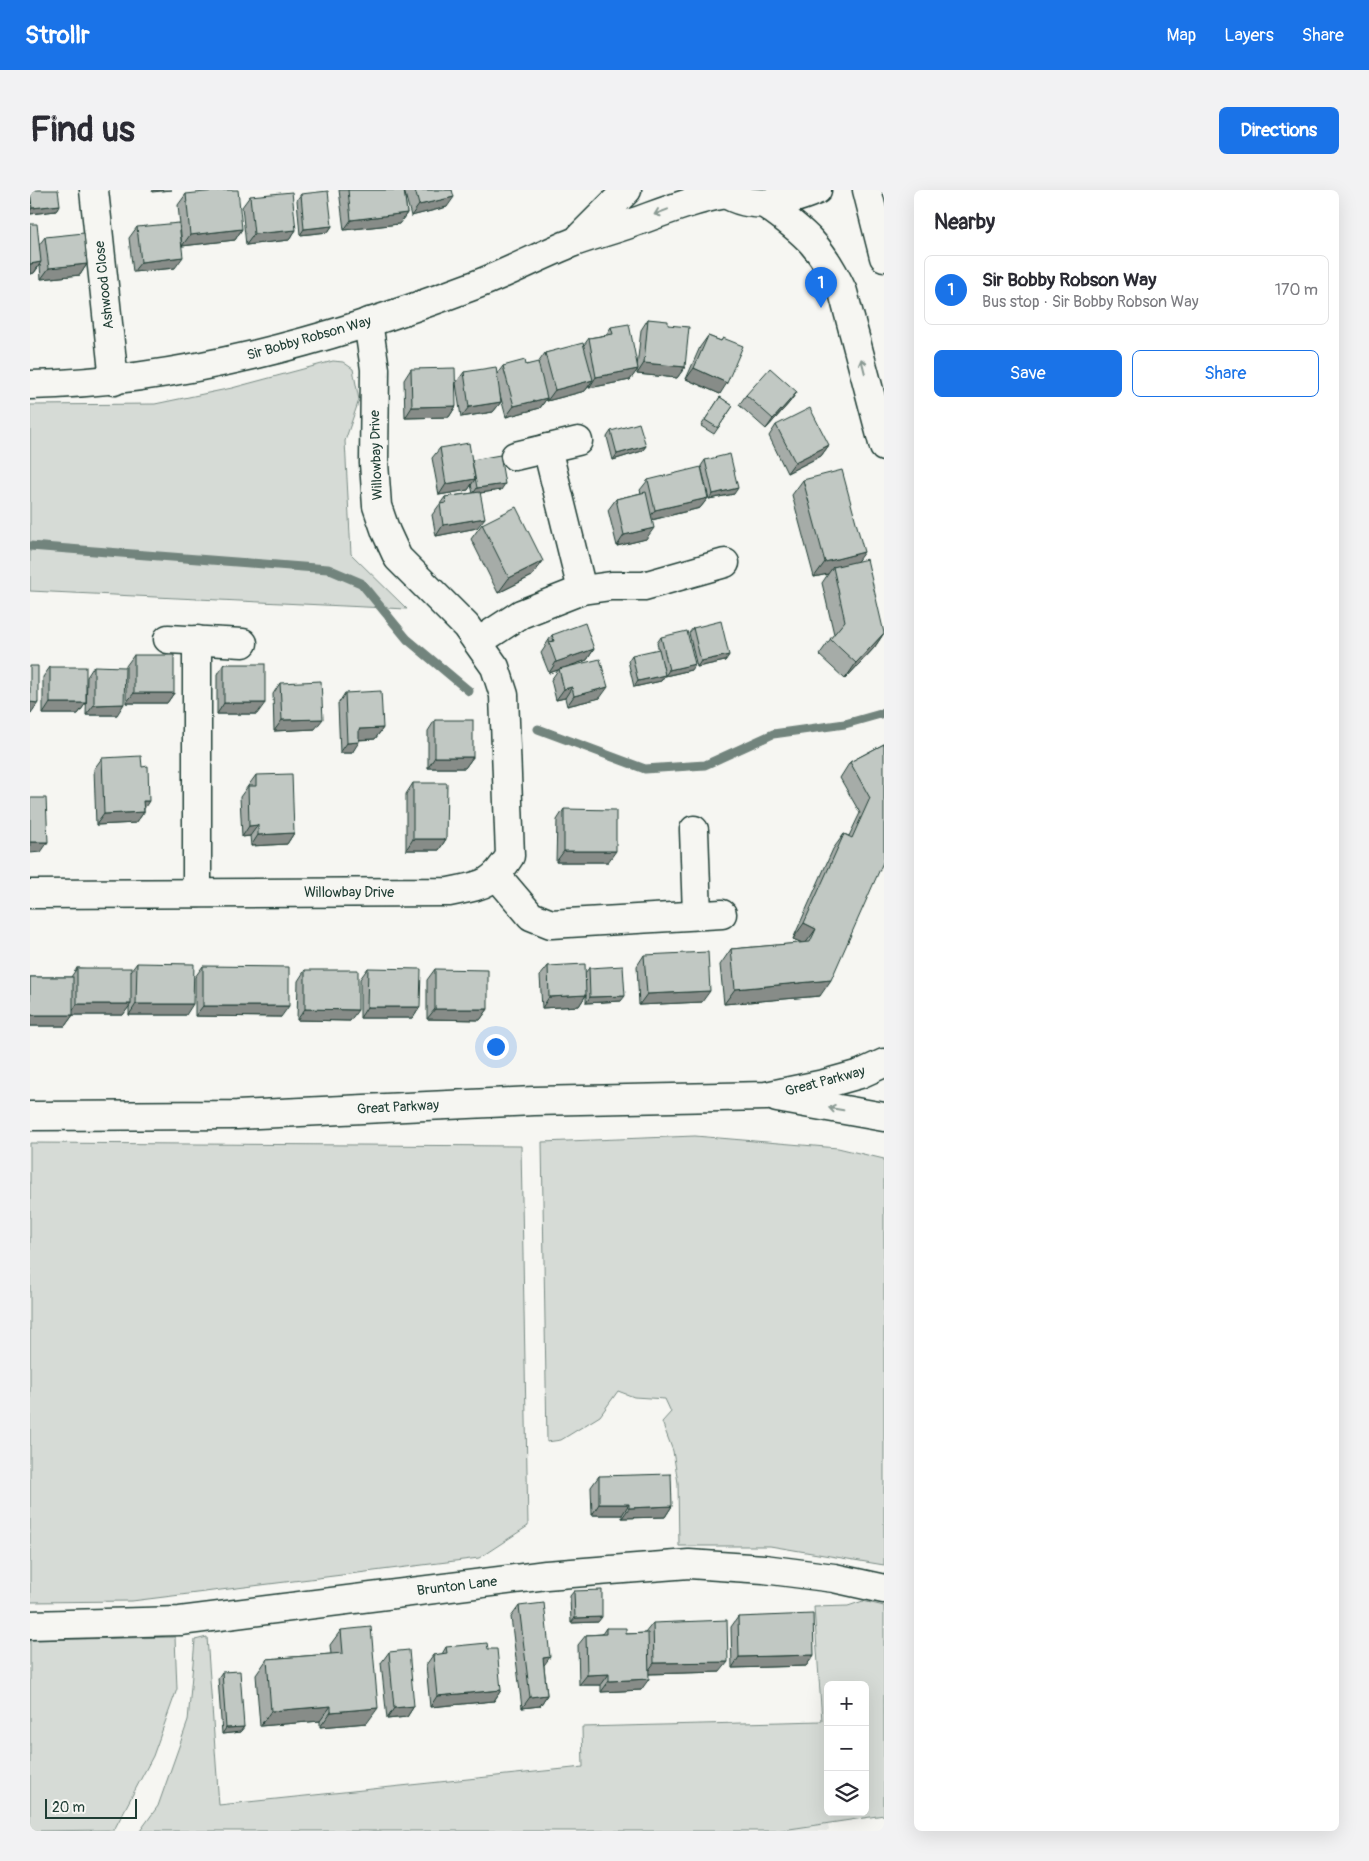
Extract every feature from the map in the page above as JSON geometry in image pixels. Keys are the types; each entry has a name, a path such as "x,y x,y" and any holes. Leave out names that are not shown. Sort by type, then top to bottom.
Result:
{"street":[{"name":"Ashwood Close","path":"94,190 114,380"},
{"name":"Sir Bobby Robson Way","path":"575,242 627,190"},
{"path":"723,192 745,201 765,204 786,201 818,190"},
{"path":"867,190 884,257"},
{"name":"Sir Bobby Robson Way","path":"30,385 114,380 229,360 368,322 471,287 575,242 693,200 723,192"},
{"path":"765,204 809,237 832,269 843,292 884,447"},
{"name":"Willowbay Drive","path":"30,894 449,892 478,886 497,876 510,856 504,696 496,668 466,626 398,558 377,506 374,463 375,369 368,322"},
{"path":"515,456 578,441"},
{"path":"547,448 582,590"},
{"path":"478,642 521,614 582,590 611,586 644,586 725,563"},
{"path":"168,639 243,643"},
{"path":"197,640 198,893"},
{"path":"497,876 531,916 552,924 710,914 694,830"},
{"name":"Great Parkway","path":"30,1116 237,1114 534,1101 766,1096 824,1084 860,1074 884,1063"},
{"name":"Great Parkway","path":"766,1096 884,1118"},
{"name":"Brunton Lane","path":"30,1625 180,1621 546,1575 689,1564 834,1578 884,1589"}],"shaded area":[{"path":"333,361 343,362 353,369 359,400 345,441 351,554 407,609 30,591 30,405 155,404 232,388"},
{"path":"695,1136 838,1148 884,1159 884,1565 770,1546 679,1546 678,1483 673,1451 662,1422 671,1412 665,1399 634,1397 618,1391 600,1416 561,1440 547,1442 542,1142"},
{"path":"30,1143 521,1146 528,1526 479,1558 132,1601 30,1602"},
{"path":"863,1601 884,1606 884,1815 776,1831 140,1831 158,1806 188,1721 195,1640 207,1637 219,1805 583,1767 582,1727 822,1721 814,1607 848,1606"},
{"path":"175,1637 177,1689 153,1756 114,1830 30,1831 30,1640"},
{"path":"828,1823 829,1831 776,1831"}],"building":[{"path":"30,190 58,190 60,205 32,208"},
{"path":"238,190 242,229 190,235 186,194"},
{"path":"348,190 404,190 407,213 351,220"},
{"path":"415,190 452,190 454,197 419,205"},
{"path":"328,191 332,226 304,229 301,194"},
{"path":"292,192 296,230 254,234 250,196"},
{"path":"179,223 183,257 141,262 137,227"},
{"path":"30,224 37,224 41,262 30,264"},
{"path":"84,233 87,264 49,268 45,237"},
{"path":"648,319 668,321 668,325 689,327 685,367 644,363"},
{"path":"629,324 638,369 596,377 589,338 613,334 611,327"},
{"path":"708,336 721,341 723,338 743,346 727,383 694,368"},
{"path":"583,343 593,380 555,390 545,353"},
{"path":"525,360 526,365 538,362 547,398 514,406 503,366"},
{"path":"496,367 501,402 469,407 464,372"},
{"path":"455,368 456,406 412,407 411,369"},
{"path":"770,368 797,392 773,419 746,395"},
{"path":"720,397 733,406 718,428 705,420"},
{"path":"810,408 829,445 795,462 776,425"},
{"path":"639,423 646,446 617,454 611,431"},
{"path":"469,443 475,479 446,484 440,448"},
{"path":"730,454 738,488 713,494 705,460"},
{"path":"500,455 505,484 477,488 472,460"},
{"path":"701,467 708,498 655,510 648,480"},
{"path":"842,470 864,552 825,562 803,480"},
{"path":"480,492 485,518 443,525 440,504 446,503 445,497"},
{"path":"646,492 654,528 624,535 616,499"},
{"path":"516,507 543,561 509,578 482,524"},
{"path":"867,559 884,633 856,663 830,639 845,621 833,567"},
{"path":"721,621 729,655 701,661 693,628"},
{"path":"585,623 594,649 556,662 549,642 554,641 552,635"},
{"path":"687,631 695,664 669,670 661,637"},
{"path":"659,649 665,675 638,681 632,655"},
{"path":"134,655 174,655 174,693 134,693"},
{"path":"600,659 608,687 574,696 572,687 564,689 559,669"},
{"path":"224,664 265,664 265,703 224,703"},
{"path":"30,666 38,666 38,703 30,702"},
{"path":"94,666 125,667 124,704 94,705"},
{"path":"50,667 86,667 86,703 50,703"},
{"path":"321,681 323,719 282,720 280,683"},
{"path":"381,691 383,728 359,729 359,742 347,743 345,693"},
{"path":"435,720 473,720 473,757 435,757"},
{"path":"884,744 884,860 831,980 735,989 731,949 810,942 816,929 804,923 844,834 852,838 870,798 850,762"},
{"path":"141,756 142,767 148,766 149,801 143,801 144,812 104,814 102,758"},
{"path":"292,774 294,833 258,835 258,825 249,826 248,786 256,786 256,775"},
{"path":"413,783 447,783 446,839 413,839"},
{"path":"30,798 46,798 48,842 30,842"},
{"path":"564,809 616,810 616,851 564,851"},
{"path":"708,952 710,991 647,994 644,955"},
{"path":"137,963 194,964 193,1004 136,1004"},
{"path":"585,964 586,995 549,997 548,966"},
{"path":"203,966 289,967 289,1006 203,1006"},
{"path":"623,966 625,996 590,997 589,968"},
{"path":"77,968 131,968 131,1004 77,1004"},
{"path":"368,968 421,969 420,1007 367,1007"},
{"path":"435,969 488,970 488,1009 435,1009"},
{"path":"305,970 358,970 358,1010 305,1009"},
{"path":"30,977 73,977 73,1015 30,1015"},
{"path":"671,1474 672,1506 629,1508 629,1504 599,1504 599,1476"},
{"path":"602,1590 602,1617 575,1618 574,1591"},
{"path":"544,1603 550,1657 543,1658 547,1695 530,1697 519,1606"},
{"path":"813,1614 814,1655 739,1657 738,1617"},
{"path":"727,1620 728,1662 654,1663 653,1623"},
{"path":"371,1627 378,1708 331,1712 331,1706 271,1711 267,1659 343,1653 341,1630"},
{"path":"606,1628 626,1628 626,1634 648,1633 649,1679 609,1681 609,1674 587,1675 586,1635 606,1634"},
{"path":"487,1643 488,1649 497,1649 501,1690 437,1696 433,1655 447,1653 446,1647"},
{"path":"409,1650 414,1706 394,1708 389,1652"},
{"path":"240,1671 244,1727 226,1728 222,1672"}],"waterway":[{"path":"30,546 328,569 361,583 407,639 469,691"},
{"path":"538,729 645,769 705,765 773,734 845,724 884,713"}],"place":[{"name":"Sir Bobby Robson Way","path":"821,308"}]}
